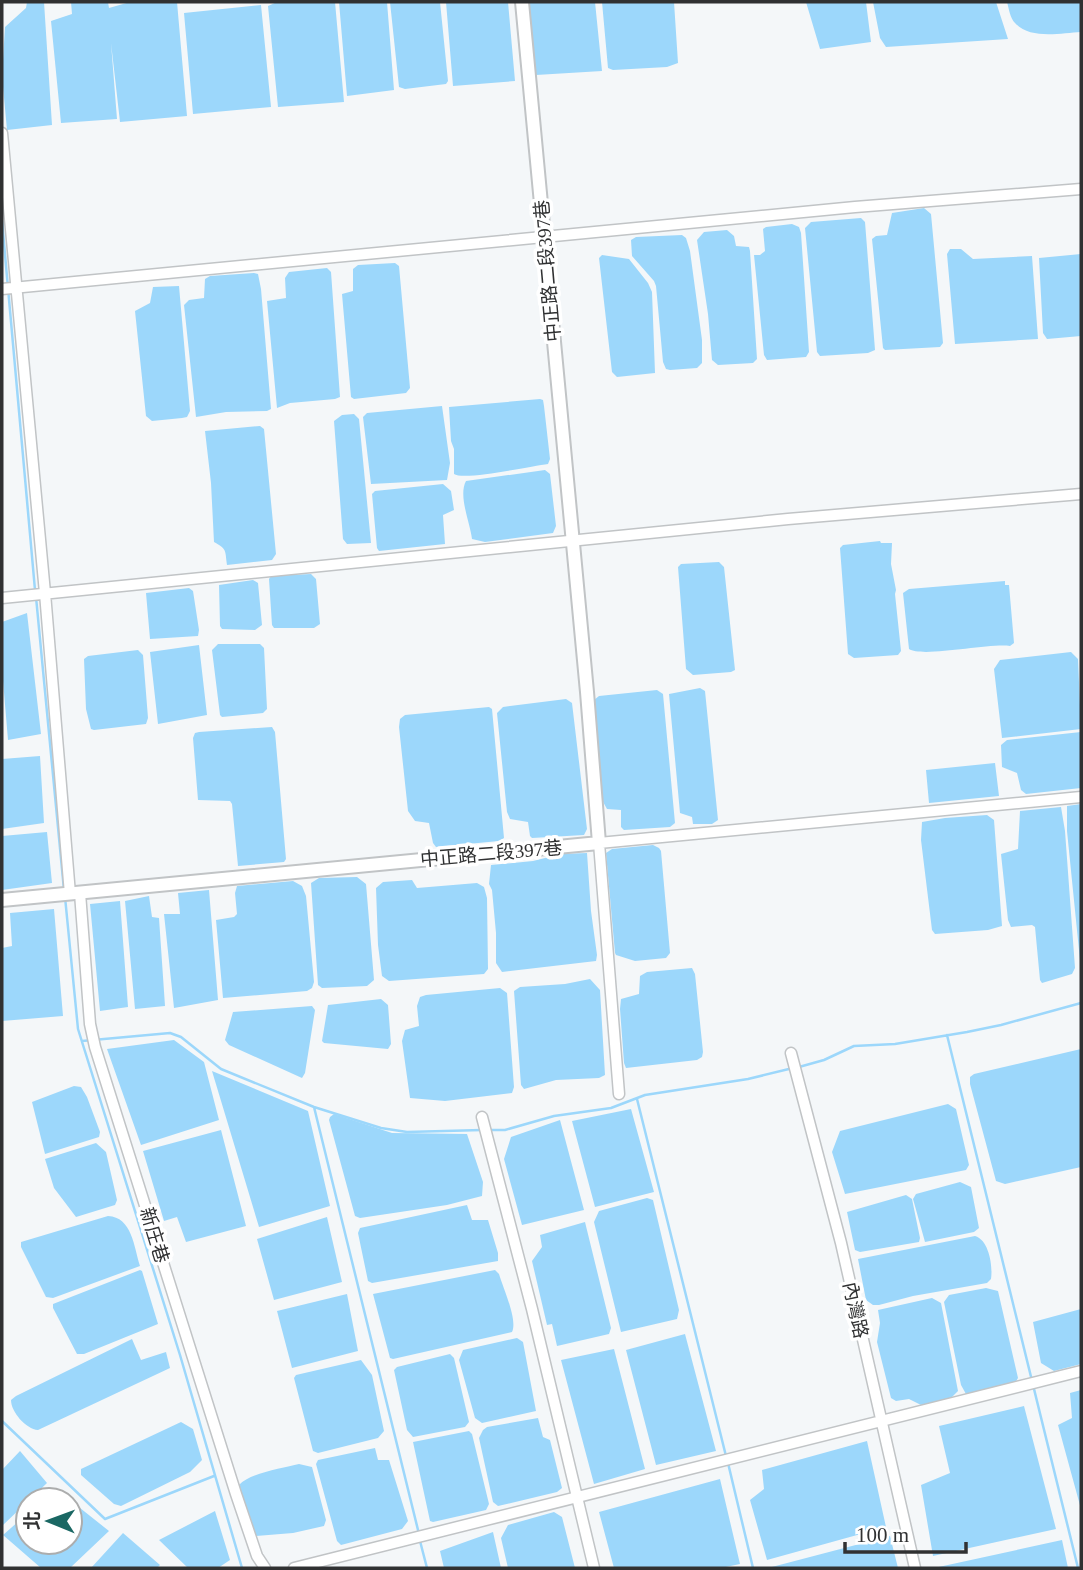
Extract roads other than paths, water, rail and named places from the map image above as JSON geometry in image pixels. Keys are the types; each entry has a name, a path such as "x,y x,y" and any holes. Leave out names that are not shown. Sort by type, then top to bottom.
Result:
{"street":[{"name":"中正路二段397巷","path":"2,900 599,843 522,2"},
{"name":"新庄巷","path":"2,133 45,593 90,1024 236,1494 257,1556 265,1568"},
{"path":"2,289 544,236 1081,189"},
{"path":"2,598 1081,494"},
{"path":"619,1094 599,843 1081,797"},
{"name":"內灣路","path":"791,1053 841,1243 915,1568"},
{"path":"482,1117 532,1309 594,1568"},
{"path":"294,1568 1081,1371"}],"water":[{"path":"27,2 44,2 52,125 7,130 2,76 5,27 26,8"},
{"path":"71,2 108,2 109,8 130,2 177,2 187,116 120,122 111,43 117,119 61,123 51,21 72,14"},
{"path":"277,2 335,2 344,102 278,107 268,6"},
{"path":"339,2 387,2 394,90 347,96"},
{"path":"390,2 440,2 448,81 446,84 405,89 399,87"},
{"path":"446,2 508,2 515,81 453,86"},
{"path":"528,2 595,2 602,71 536,75"},
{"path":"602,2 674,2 678,63 667,67 608,68"},
{"path":"806,2 866,2 871,42 820,49"},
{"path":"873,2 996,2 1008,39 886,47 880,38"},
{"path":"1007,2 1081,2 1081,32 1029,32 1013,21"},
{"path":"261,5 271,107 193,114 184,13"},
{"path":"924,208 931,214 943,343 940,347 885,350 872,239 887,235 892,213"},
{"path":"861,218 865,222 875,350 868,353 820,356 817,352 805,228 811,222"},
{"path":"792,224 799,227 801,233 809,352 806,357 767,360 764,355 754,255 765,251 763,229"},
{"path":"727,230 734,236 736,246 749,247 750,251 757,359 753,363 718,365 712,360 697,240 704,232"},
{"path":"682,235 686,238 690,251 702,340 702,363 697,368 670,370 666,369 663,362 656,286 632,256 631,240 636,237"},
{"path":"950,249 961,249 973,259 1032,256 1038,339 955,344 947,254"},
{"path":"1081,254 1081,336 1047,339 1043,333 1039,258"},
{"path":"602,255 629,259 648,283 652,292 655,373 617,377 612,372 599,258"},
{"path":"395,263 399,266 410,388 406,393 354,399 351,397 342,294 353,291 353,269 358,265"},
{"path":"327,268 331,272 340,397 290,403 277,408 267,301 286,298 285,278 289,272"},
{"path":"258,274 261,289 271,409 196,417 184,305 189,300 204,298 205,279 210,276"},
{"path":"179,286 190,411 187,417 152,421 146,416 135,311 150,303 153,287"},
{"path":"543,400 544,406 550,459 548,464 471,476 454,474 449,407"},
{"path":"442,406 450,463 447,480 371,484 363,417 367,413"},
{"path":"354,414 359,419 371,543 347,544 343,539 334,421 342,415"},
{"path":"260,426 264,429 276,554 272,560 227,565 225,551 214,542 205,431"},
{"path":"545,470 550,474 556,526 553,533 485,542 472,539 463,494 466,481"},
{"path":"443,484 451,491 454,510 443,515 445,544 379,551 372,494 375,491"},
{"path":"880,541 892,543 891,564 901,651 898,655 854,658 848,654 840,548 843,545"},
{"path":"719,562 724,567 735,670 693,675 686,669 678,567 681,564"},
{"path":"311,574 316,579 320,624 314,628 274,628 269,579 271,576"},
{"path":"253,580 258,583 262,625 255,630 222,629 219,585"},
{"path":"1005,581 1005,585 1009,585 1014,643 1010,646 927,652 909,649 903,593 909,589"},
{"path":"189,588 193,591 198,636 150,639 146,593"},
{"path":"27,613 41,734 8,740 2,669 2,622"},
{"path":"218,644 260,644 264,648 267,709 263,713 220,715 212,650"},
{"path":"199,645 207,715 158,724 150,652"},
{"path":"138,650 143,655 148,718 146,724 91,729 86,709 84,659 88,656"},
{"path":"1071,652 1078,659 1081,729 1002,738 994,669 1000,660"},
{"path":"700,688 705,691 718,820 712,824 693,824 692,817 680,813 669,694"},
{"path":"657,690 663,694 675,823 670,827 624,830 621,827 621,810 607,809 602,800 594,700 599,696"},
{"path":"566,699 572,703 587,829 584,835 532,838 528,822 510,819 507,812 497,713 503,707"},
{"path":"489,707 492,709 504,838 499,841 436,847 429,823 415,821 408,811 400,719 405,715"},
{"path":"272,727 275,732 286,859 284,862 238,866 232,804 230,801 198,800 193,738 195,733 199,732"},
{"path":"1081,732 1081,788 1026,794 1021,790 1017,773 1002,767 1001,745 1007,740"},
{"path":"40,756 44,823 2,829 2,759"},
{"path":"995,763 999,796 929,803 926,770"},
{"path":"1081,804 1081,970 1067,831 1067,806"},
{"path":"1061,807 1075,968 1072,974 1042,983 1035,927 1011,927 1008,920 1001,854 1018,849 1020,811"},
{"path":"987,815 994,820 1002,926 988,930 935,934 932,930 921,840 922,822"},
{"path":"47,832 52,883 2,890 2,836"},
{"path":"653,845 661,851 670,953 666,958 635,961 615,953 606,853 612,849"},
{"path":"587,853 596,961 502,972 496,963 496,933 492,890 489,884 491,865 533,861 561,854"},
{"path":"357,877 366,884 374,980 367,986 322,988 318,985 311,883 319,878"},
{"path":"412,880 417,888 477,883 484,887 487,898 488,969 484,974 389,981 382,976 376,888 383,882"},
{"path":"293,881 302,886 306,896 314,982 312,988 307,991 223,998 216,920 237,914 237,886"},
{"path":"209,890 218,1000 174,1008 164,914 180,914 178,893"},
{"path":"149,896 152,917 159,918 165,1006 135,1009 125,901"},
{"path":"120,901 128,1007 100,1011 90,904"},
{"path":"54,909 63,1016 2,1021 2,948 12,946 10,913"},
{"path":"692,968 695,974 702,1057 697,1060 626,1068 621,999 639,994 640,976 647,972"},
{"path":"590,979 600,990 605,1075 599,1078 556,1080 524,1089 521,1085 514,991 520,987 565,984"},
{"path":"500,988 507,993 514,1087 512,1093 445,1101 410,1098 402,1041 405,1030 419,1026 417,1006 420,997"},
{"path":"381,999 388,1005 391,1044 388,1049 322,1041 328,1005"},
{"path":"312,1006 315,1010 302,1078 229,1045 225,1040 233,1012"},
{"path":"174,1040 204,1062 219,1120 141,1145 107,1049"},
{"path":"1081,1049 1081,1167 1005,1184 996,1181 970,1077"},
{"path":"212,1071 308,1111 330,1206 259,1227"},
{"path":"74,1086 81,1087 87,1097 100,1132 99,1137 45,1154 32,1102"},
{"path":"948,1104 956,1109 969,1165 966,1170 845,1194 832,1152 840,1131"},
{"path":"631,1109 654,1192 595,1207 572,1121"},
{"path":"334,1114 392,1133 467,1134 483,1182 482,1196 447,1205 360,1218 355,1216 329,1120"},
{"path":"560,1120 584,1210 522,1225 504,1159 511,1137"},
{"path":"221,1130 246,1226 186,1242 177,1217 164,1221 143,1151"},
{"path":"96,1143 106,1152 117,1200 115,1205 76,1217 54,1188 45,1159"},
{"path":"960,1182 971,1187 979,1228 974,1232 925,1242 913,1199 916,1194"},
{"path":"906,1195 912,1199 919,1242 860,1252 855,1250 847,1212"},
{"path":"647,1198 653,1200 679,1310 677,1319 621,1332 594,1222 599,1211"},
{"path":"467,1205 472,1220 488,1220 498,1261 372,1283 368,1281 358,1233 360,1228"},
{"path":"108,1216 116,1218 127,1227 140,1266 53,1298 46,1297 21,1242"},
{"path":"327,1217 342,1282 274,1300 257,1239"},
{"path":"585,1222 611,1328 609,1334 557,1346 552,1324 547,1325 532,1261 542,1247 540,1235"},
{"path":"975,1236 984,1243 991,1261 991,1279 987,1283 879,1305 873,1305 866,1300 858,1259"},
{"path":"140,1270 158,1324 84,1354 77,1354 53,1304"},
{"path":"495,1270 499,1274 512,1312 512,1332 390,1358 373,1294"},
{"path":"986,1288 998,1291 1018,1378 1015,1383 966,1394 961,1385 944,1302 949,1295"},
{"path":"347,1294 358,1351 292,1368 277,1311"},
{"path":"932,1298 941,1303 958,1391 950,1399 921,1405 909,1399 896,1401 891,1398 877,1342 880,1323 878,1310"},
{"path":"1081,1309 1081,1364 1054,1371 1041,1363 1033,1322"},
{"path":"685,1334 716,1451 656,1465 626,1350"},
{"path":"517,1338 523,1342 536,1411 482,1423 475,1418 459,1360 463,1350"},
{"path":"132,1339 141,1360 166,1352 170,1368 38,1430 29,1427 16,1415 11,1400 16,1396"},
{"path":"614,1349 645,1469 594,1484 561,1360"},
{"path":"450,1354 454,1358 469,1422 465,1427 413,1437 407,1430 394,1370"},
{"path":"361,1360 372,1375 384,1431 378,1438 318,1453 313,1451 294,1378 296,1375"},
{"path":"1081,1390 1081,1509 1058,1425 1072,1418 1070,1393"},
{"path":"1024,1406 1056,1529 933,1556 921,1485 950,1473 939,1426"},
{"path":"538,1418 543,1437 550,1440 562,1488 557,1492 498,1506 493,1502 479,1438 487,1427"},
{"path":"181,1422 193,1429 202,1460 190,1472 121,1506 114,1504 81,1475 81,1469"},
{"path":"469,1431 472,1434 489,1504 486,1510 430,1521 413,1442"},
{"path":"867,1441 886,1527 767,1560 750,1500 764,1489 762,1470"},
{"path":"375,1448 378,1460 389,1460 408,1521 402,1529 341,1545 337,1541 316,1464 318,1460"},
{"path":"20,1451 47,1483 44,1486 14,1486 14,1515 2,1526 2,1470"},
{"path":"299,1464 312,1467 326,1520 324,1526 293,1533 256,1536 239,1485 259,1474"},
{"path":"720,1479 740,1564 721,1568 614,1568 599,1512"},
{"path":"84,1511 109,1531 84,1555"},
{"path":"215,1511 230,1560 218,1568 188,1568 159,1540"},
{"path":"554,1512 562,1517 575,1568 508,1568 501,1538 508,1525"},
{"path":"14,1525 14,1545 3,1535"},
{"path":"493,1532 501,1568 444,1568 440,1551"},
{"path":"123,1533 160,1565 157,1568 91,1568"},
{"path":"890,1536 898,1568 768,1568"},
{"path":"1062,1540 1068,1568 934,1568"},
{"path":"27,1556 83,1556 70,1568 41,1568"}],"waterway":[{"path":"2,221 35,590"},
{"path":"36,597 64,890"},
{"path":"65,897 78,1029 180,1355 242,1568"},
{"path":"799,1067 824,1060 854,1046 895,1044 967,1032 1081,1003"},
{"path":"82,1041 170,1033 181,1037 221,1069 314,1107 381,1128 407,1132 482,1130"},
{"path":"947,1035 1078,1568"},
{"path":"488,1130 505,1130 554,1116 611,1108 645,1095 748,1079 793,1068"},
{"path":"637,1099 726,1456"},
{"path":"314,1107 419,1534"},
{"path":"2,1421 105,1519 214,1476"},
{"path":"728,1463 753,1568"},
{"path":"420,1541 427,1568"}]}
